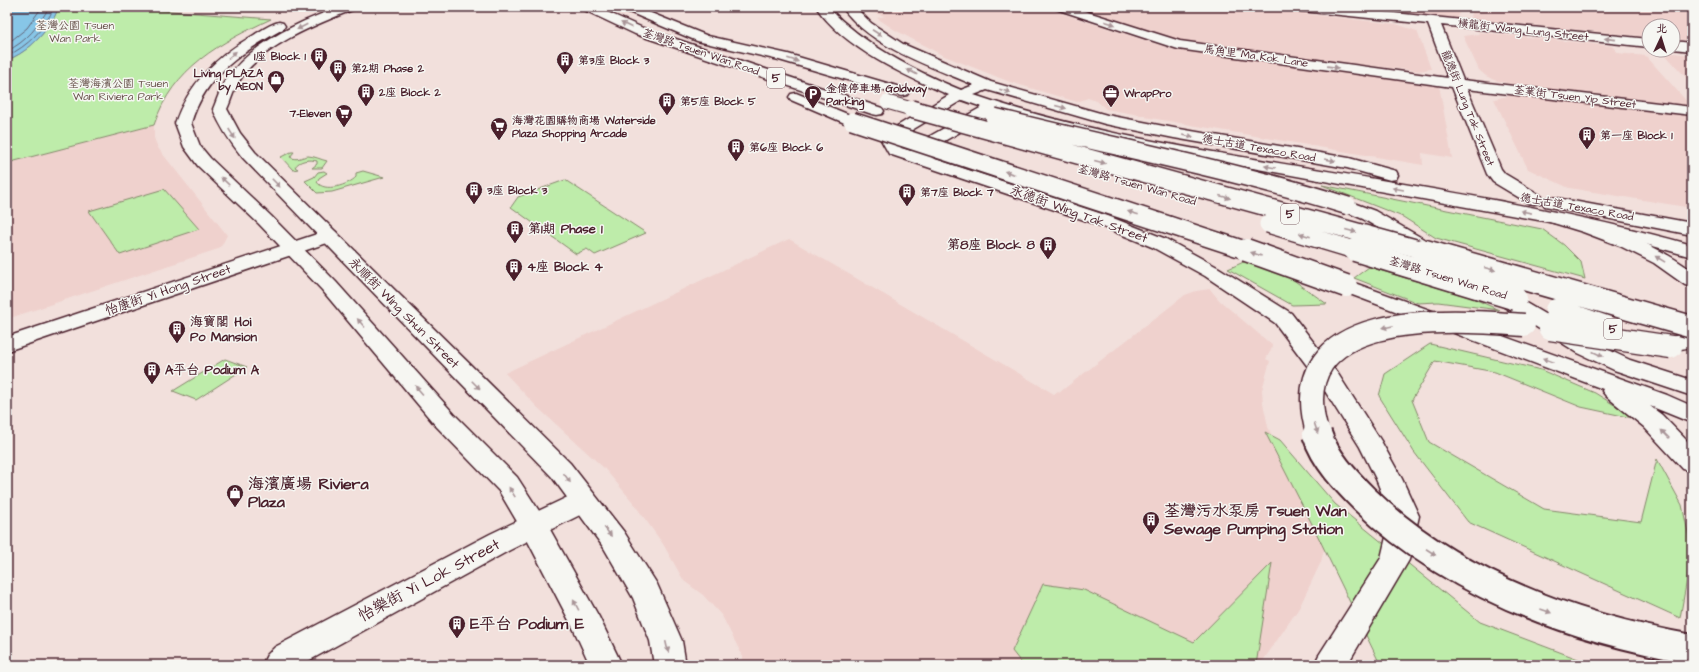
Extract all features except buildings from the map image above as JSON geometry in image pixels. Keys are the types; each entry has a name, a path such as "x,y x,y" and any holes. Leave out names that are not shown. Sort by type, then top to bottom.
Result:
{"main road":[{"path":"325,7 298,17 242,47 217,68 195,94 183,123 192,147 204,162 329,286 445,420 508,484 533,524 588,626 606,665"},
{"name":"永順街 Wing Shun Street","path":"351,7 305,25 276,41 248,63 232,82 220,109 225,122 234,137 249,155 346,255 561,470 614,540 646,593 660,622 666,641 670,665"},
{"name":"荃灣路 Tsuen Wan Road","path":"586,7 639,31 675,44 877,111 1221,210 1685,347"},
{"name":"荃灣路 Tsuen Wan Road","path":"626,7 701,38 803,75 887,102 1515,276 1692,327"},
{"name":"德士古道 Texaco Road","path":"822,7 836,23 856,40 918,75 960,95 994,106 1067,126 1154,146 1553,217 1632,235 1692,251"},
{"name":"德士古道 Texaco Road","path":"848,7 867,26 898,46 986,85 1105,119 1174,133 1349,164 1388,174 1534,199 1692,229"},
{"name":"馬角里 Ma Kok Lane","path":"1060,7 1178,45 1457,84"},
{"name":"橫龍街 Wang Lung Street","path":"1301,7 1641,42"},
{"name":"龍德街 Lung Tak Street","path":"1433,21 1457,84 1493,170 1499,178 1534,199"},
{"path":"701,38 783,57 875,85 993,117 1288,187 1348,206 1369,215 1417,242 1586,348 1622,365 1692,388"},
{"path":"675,44 700,57 852,121 1239,248 1659,401 1692,415"},
{"path":"1681,46 1692,47"},
{"name":"荃業街 Tsuen Yip Street","path":"1457,84 1692,111"},
{"name":"永德街 Wing Tak Street","path":"986,85 960,95 888,138 895,151 928,156 1102,220 1172,250 1212,272 1282,318 1330,379 1372,448 1389,479 1405,516 1395,560 1330,665"},
{"path":"928,156 994,106"},
{"path":"1553,217 1589,228 1649,253 1692,281"},
{"name":"怡康街 Yi Hong Street","path":"7,344 329,236"},
{"path":"1536,318 1573,331 1613,340 1641,344 1670,344 1685,347"},
{"path":"1685,347 1514,324 1437,321 1398,325 1377,329 1359,336 1335,350 1320,368 1314,382 1311,404 1312,417 1320,441 1341,475 1370,505 1433,553 1465,573 1543,610 1587,625 1632,637 1692,649"},
{"path":"1597,379 1653,421 1692,462"},
{"name":"怡樂街 Yi Lok Street","path":"278,665 286,657 533,524 584,501"}],"shaded area":[{"path":"865,7 1042,7 1172,49 1439,85 1452,158 1422,153 1423,165 1145,117 1106,109 1098,102 1088,98 1077,102 1010,82 942,55 895,30 877,18 885,16 870,12"},
{"path":"1074,7 1261,7 1306,14 1396,24 1417,31 1431,69 1418,71 1310,59 1309,57 1183,41"},
{"path":"1353,7 1461,7 1457,18 1390,11 1390,9 1385,10"},
{"path":"1474,7 1692,8 1692,41 1681,40 1681,18 1641,18 1641,36 1470,19"},
{"path":"1478,32 1612,46 1618,53 1641,55 1641,58 1648,58 1691,106 1515,85 1494,80 1479,70 1463,36 1479,34"},
{"path":"1681,54 1692,55 1692,84 1668,58 1681,58"},
{"path":"1513,95 1692,116 1692,208 1569,188 1528,169 1494,99"},
{"path":"154,125 154,138 158,148 227,235 222,245 218,249 7,319 7,163"},
{"path":"789,239 1054,394 1058,391 1060,392 1185,295 1196,291 1210,289 1219,300 1273,346 1266,359 1270,361 1262,390 1268,427 1276,445 1331,518 1321,562 1299,608 1260,665 744,665 742,655 722,616 703,595 684,581 663,544 632,501 604,468 536,406 505,373"}],"green space":[{"name":"荃灣海濱公園 Tsuen Wan Riviera Park","path":"59,7 146,7 146,9 271,19 234,38 200,59 173,87 162,105 154,125 7,163 7,60 25,50 46,30"},
{"path":"294,152 290,157 292,158 297,159 310,156 327,161 322,168 312,168 317,164 317,161 305,161 299,163 295,167 298,169 293,170 281,157"},
{"path":"324,171 327,173 319,178 317,182 325,187 336,187 348,183 356,177 356,173 363,171 384,177 332,192 317,193 305,181 314,177 318,172"},
{"path":"565,180 646,233 595,255 587,249 576,254 511,207 518,197"},
{"path":"1322,185 1542,229 1564,245 1581,262 1585,279 1436,238 1403,217"},
{"path":"164,189 199,229 120,255 89,211"},
{"path":"1248,260 1292,279 1327,304 1292,305 1228,269"},
{"path":"1369,267 1470,297 1499,310 1438,302 1418,303 1354,278"},
{"path":"1430,344 1541,370 1595,393 1637,419 1581,407 1495,372 1435,361 1412,400 1429,442 1544,509 1641,522 1657,459 1682,505 1692,551 1680,618 1468,522 1414,452 1379,396 1385,374"},
{"path":"225,359 247,367 196,400 173,391"},
{"path":"1265,432 1280,440 1335,504 1480,622 1594,665 1379,665 1379,662 1312,524"},
{"path":"1272,563 1256,665 1023,665 1012,651 1043,584 1084,590 1194,642"}],"water":[{"path":"7,7 59,7 46,30 25,50 7,60"}],"place":[{"name":"1座 Block 1","path":"319,71"},
{"name":"第3座 Block 3","path":"565,75"},
{"name":"第2期 Phase 2","path":"338,83"},
{"name":"Living PLAZA by AEON","path":"276,94"},
{"name":"2座 Block 2","path":"366,107"},
{"name":"WrapPro","path":"1111,108"},
{"name":"金偉停車場 Goldway Parking","path":"813,109"},
{"name":"第5座 Block 5","path":"667,116"},
{"name":"7-Eleven","path":"344,128"},
{"name":"海灣花園購物商場 Waterside Plaza Shopping Arcade","path":"499,141"},
{"name":"第一座 Block 1","path":"1587,150"},
{"name":"第6座 Block 6","path":"736,162"},
{"name":"3座 Block 3","path":"474,205"},
{"name":"第7座 Block 7","path":"907,207"},
{"name":"第1期 Phase 1","path":"515,244"},
{"name":"第8座 Block 8","path":"1048,260"},
{"name":"4座 Block 4","path":"514,282"},
{"name":"海寶閣 Hoi Po Mansion","path":"177,344"},
{"name":"A平台 Podium A","path":"152,385"},
{"name":"海濱廣場 Riviera Plaza","path":"235,508"},
{"name":"荃灣污水泵房 Tsuen Wan Sewage Pumping Station","path":"1151,535"},
{"name":"E平台 Podium E","path":"457,639"}],"park label":[{"name":"荃灣公園 Tsuen Wan Park","path":"75,31"}]}
